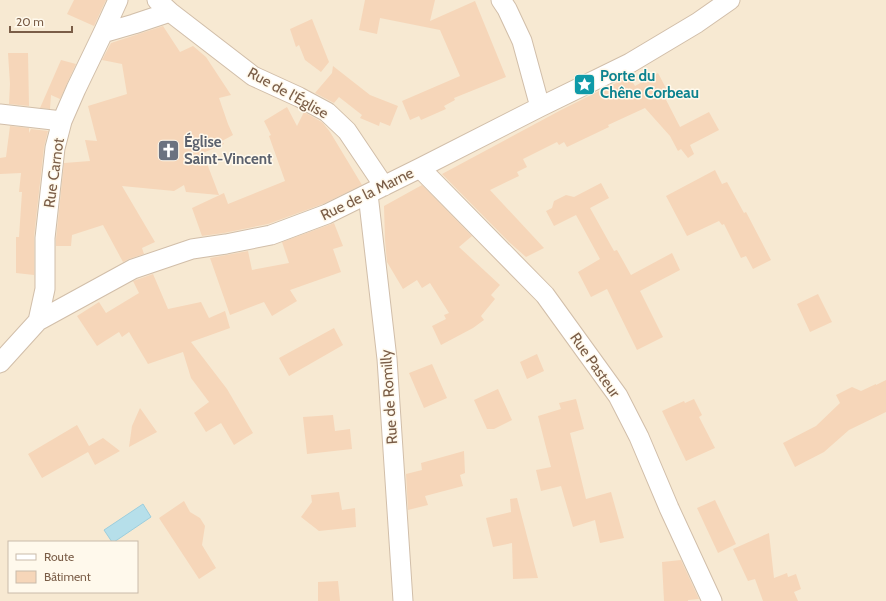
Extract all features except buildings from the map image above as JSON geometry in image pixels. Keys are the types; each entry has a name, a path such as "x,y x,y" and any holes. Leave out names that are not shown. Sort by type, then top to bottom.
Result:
{"street":[{"name":"Rue Carnot","path":"38,321 45,289 45,238 55,148 62,121 118,0"},
{"path":"501,0 507,9 522,41 540,107"},
{"name":"Rue de la Marne","path":"0,363 38,321 132,269 192,249 271,235 327,214 630,63 697,23 730,0"},
{"path":"103,33 134,24 163,6"},
{"name":"Rue de l'Église","path":"163,6 254,76 299,97 326,112 347,131 376,190"},
{"path":"0,114 62,121"},
{"name":"Rue Pasteur","path":"420,168 545,295 618,396 639,437 669,508 712,601"},
{"name":"Rue de Romilly","path":"376,190 403,601"}],"shaded area":[{"path":"0,0 886,0 886,601 0,601"}],"water":[{"path":"143,504 151,517 115,541 111,541 104,530"}],"place":[{"name":"Porte du Chêne Corbeau","path":"585,85"},
{"name":"Église Saint-Vincent","path":"168,151"}]}
